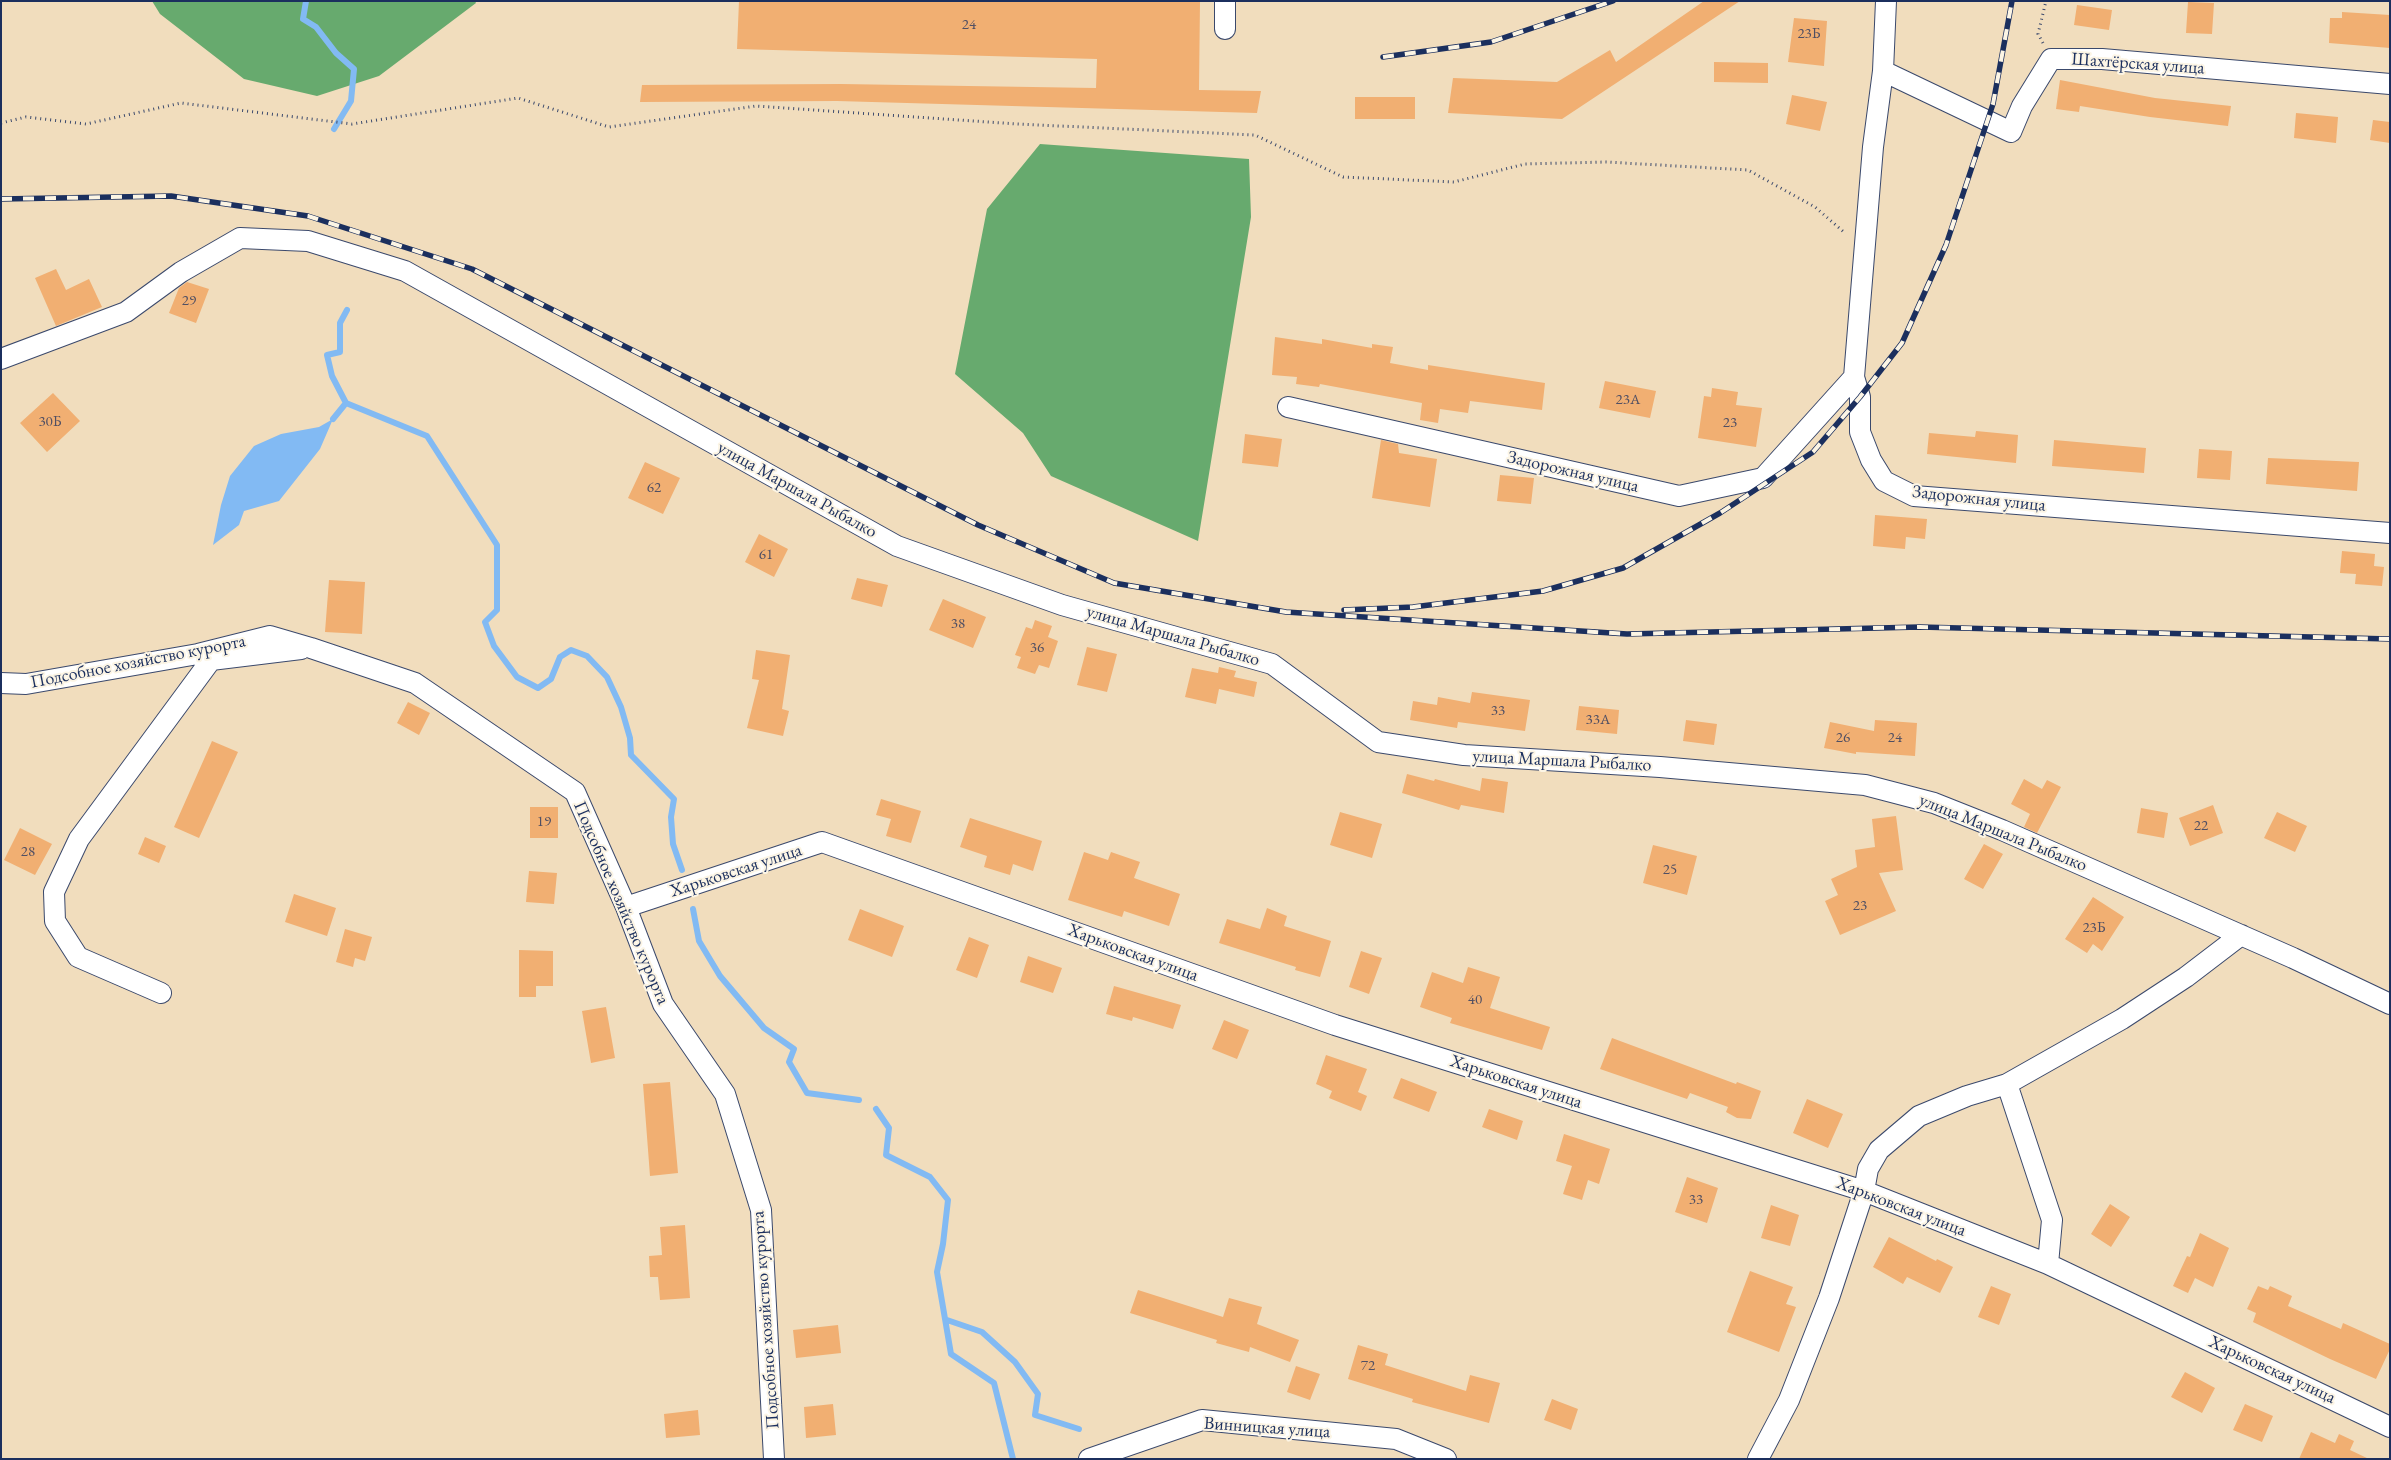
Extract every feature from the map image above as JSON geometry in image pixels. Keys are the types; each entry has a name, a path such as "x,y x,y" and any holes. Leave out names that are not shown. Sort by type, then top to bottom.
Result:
{"street":[{"path":"1225,1 1225,29"},
{"path":"1854,377 1873,148 1883,71 1886,1"},
{"name":"Шахтёрская улица","path":"1883,71 2011,132 2022,106 2051,59 2102,59 2390,84"},
{"name":"улица Маршала Рыбалко","path":"1,359 126,312 181,272 240,238 308,241 405,271 897,546 1062,605 1272,664 1378,742 1464,755 1660,767 1865,785 1934,803 2002,830 2241,935 2390,1004"},
{"name":"Задорожная улица","path":"1288,407 1679,496 1763,478 1854,377"},
{"name":"Задорожная улица","path":"1854,377 1860,397 1860,432 1871,460 1884,481 1914,496 2390,533"},
{"name":"Подсобное хозяйство курорта","path":"1,683 26,684 198,654 270,636 415,683 575,792 626,907 663,1004 725,1094 761,1210 774,1459"},
{"path":"161,993 78,957 55,921 54,892 79,839 211,660 311,648"},
{"name":"Харьковская улица","path":"626,907 822,842 1335,1024 1864,1191 2048,1264 2390,1427"},
{"path":"1758,1459 1789,1400 1829,1298 1864,1191 1868,1169 1879,1150 1918,1116 1967,1096 2007,1084 2122,1019 2186,977 2241,935"},
{"path":"2007,1084 2052,1220 2048,1264"},
{"name":"Винницкая улица","path":"1090,1459 1202,1420 1396,1439 1446,1459"}],"path":[{"path":"2046,1 2038,34 2051,59"},
{"path":"1,123 26,117 86,124 181,103 352,124 518,98 609,127 756,106 1017,124 1254,134 1343,177 1454,182 1525,164 1606,162 1748,170 1815,207 1865,249"}],"green space":[{"path":"152,1 475,1 476,3 379,76 317,96 244,79 160,14"},
{"path":"1040,144 1249,159 1251,217 1198,541 1051,476 1023,433 955,374 987,209"}],"water":[{"path":"333,419 320,449 279,501 244,511 239,525 213,545 221,505 230,476 254,446 281,434 319,427"}],"building":[{"path":"739,1 1200,1 1199,90 1261,91 1257,113 837,101 640,102 642,85 841,84 1096,88 1097,59 737,49"},
{"path":"1704,1 1740,1 1562,119 1448,113 1453,78 1557,82 1610,50 1616,62"},
{"path":"2188,2 2214,3 2212,34 2186,33"},
{"path":"2077,5 2112,10 2109,30 2074,25"},
{"path":"2342,12 2390,15 2390,48 2329,43 2330,18 2342,18"},
{"path":"1794,18 1827,21 1824,66 1788,62"},
{"path":"1714,62 1768,63 1768,83 1714,82"},
{"path":"2060,80 2155,98 2231,106 2228,126 2150,117 2080,106 2079,112 2056,109"},
{"path":"1792,95 1827,102 1820,131 1786,124"},
{"path":"1355,97 1415,97 1415,119 1355,119"},
{"path":"2296,113 2338,117 2336,143 2294,138"},
{"path":"2373,120 2390,122 2390,143 2370,140"},
{"path":"56,269 66,290 89,279 102,307 56,326 35,278"},
{"path":"187,282 209,289 196,323 169,313 179,288"},
{"path":"1275,337 1322,344 1322,339 1372,348 1372,344 1393,347 1390,363 1428,370 1428,365 1545,383 1542,410 1470,401 1468,413 1440,409 1438,423 1420,420 1422,403 1320,384 1319,387 1296,384 1297,377 1272,375"},
{"path":"1605,381 1656,391 1650,418 1599,408"},
{"path":"1712,388 1738,392 1736,405 1762,408 1756,447 1698,438 1704,396 1711,397"},
{"path":"53,393 80,421 47,452 20,423"},
{"path":"1976,431 2018,435 2016,463 1927,454 1929,433 1975,437"},
{"path":"1245,434 1282,439 1278,467 1242,463"},
{"path":"1381,440 1398,444 1399,453 1437,459 1430,507 1372,498"},
{"path":"2054,440 2146,448 2144,473 2052,466"},
{"path":"2199,449 2232,451 2230,480 2197,478"},
{"path":"2268,458 2359,462 2357,491 2266,484"},
{"path":"645,462 680,478 663,514 628,498"},
{"path":"1500,475 1534,478 1531,504 1497,501"},
{"path":"1875,515 1927,519 1925,539 1906,537 1905,549 1873,546"},
{"path":"759,534 788,549 774,577 745,562"},
{"path":"2342,551 2375,554 2374,566 2384,567 2382,586 2355,584 2356,574 2340,573"},
{"path":"857,578 888,585 882,607 851,599"},
{"path":"329,580 365,582 362,634 325,632"},
{"path":"943,599 986,617 973,648 929,630"},
{"path":"1035,620 1052,626 1048,637 1058,641 1049,668 1039,665 1035,674 1017,668 1021,657 1015,655 1026,627 1032,629"},
{"path":"1087,647 1117,654 1107,692 1077,685"},
{"path":"756,650 790,655 782,709 789,711 783,736 747,728 759,680 752,679"},
{"path":"1219,667 1236,671 1234,677 1257,682 1254,697 1219,689 1216,704 1185,697 1192,668 1218,673"},
{"path":"1472,692 1530,700 1525,731 1458,722 1457,728 1410,720 1413,701 1437,705 1438,697 1470,703"},
{"path":"408,702 430,713 419,735 397,723"},
{"path":"1579,706 1619,710 1617,734 1576,730"},
{"path":"1686,720 1717,724 1714,745 1683,741"},
{"path":"1875,720 1917,723 1915,756 1856,752 1856,754 1824,748 1830,722 1874,731"},
{"path":"212,741 238,752 199,838 174,827"},
{"path":"1407,774 1480,791 1482,778 1508,782 1504,813 1461,805 1459,810 1402,793"},
{"path":"2024,779 2042,789 2047,780 2061,787 2037,833 2024,827 2030,814 2011,804"},
{"path":"881,799 921,811 911,843 886,836 891,819 876,815"},
{"path":"2213,805 2223,833 2190,846 2179,818"},
{"path":"530,807 558,807 558,838 530,838"},
{"path":"2141,808 2168,813 2164,838 2137,833"},
{"path":"1340,812 1382,824 1372,858 1330,845"},
{"path":"2277,812 2307,826 2295,852 2264,838"},
{"path":"1896,816 1903,870 1879,873 1896,911 1840,935 1825,901 1838,895 1831,879 1857,867 1855,850 1875,847 1872,819"},
{"path":"970,818 1042,841 1033,871 1013,864 1010,875 984,867 987,856 960,847"},
{"path":"20,828 52,844 35,875 4,860"},
{"path":"145,837 166,846 159,863 138,854"},
{"path":"1984,844 2003,854 1983,889 1964,879"},
{"path":"1653,845 1697,856 1687,895 1643,883"},
{"path":"1084,852 1108,860 1111,852 1140,862 1134,878 1180,894 1169,926 1124,911 1122,917 1068,900"},
{"path":"529,871 557,873 554,904 526,902"},
{"path":"294,894 336,908 327,936 285,922"},
{"path":"2093,897 2124,917 2102,951 2093,944 2087,953 2065,939"},
{"path":"1267,908 1287,916 1284,926 1331,941 1320,977 1295,970 1296,967 1219,943 1227,919 1260,929"},
{"path":"860,909 904,926 892,957 848,940"},
{"path":"345,929 372,937 365,961 355,958 353,967 336,962"},
{"path":"969,937 989,945 977,978 956,970"},
{"path":"519,950 553,951 553,986 536,986 536,997 519,997"},
{"path":"1361,951 1382,958 1369,994 1349,987"},
{"path":"1028,956 1062,968 1053,993 1020,982"},
{"path":"1468,967 1500,977 1490,1008 1550,1027 1542,1050 1450,1023 1452,1018 1420,1007 1432,972 1463,983"},
{"path":"1114,986 1181,1005 1173,1029 1133,1017 1132,1021 1106,1014"},
{"path":"606,1007 615,1058 591,1063 582,1011"},
{"path":"1224,1020 1249,1030 1237,1059 1212,1049"},
{"path":"1612,1038 1736,1084 1737,1082 1761,1091 1751,1119 1737,1118 1726,1112 1728,1107 1690,1093 1687,1099 1600,1069"},
{"path":"1326,1055 1367,1069 1358,1092 1367,1096 1361,1111 1329,1098 1332,1091 1316,1084"},
{"path":"1401,1078 1437,1092 1429,1112 1393,1098"},
{"path":"670,1082 678,1173 650,1176 643,1084"},
{"path":"1807,1099 1843,1114 1828,1148 1793,1133"},
{"path":"1489,1109 1523,1121 1517,1140 1482,1127"},
{"path":"1564,1134 1610,1149 1599,1184 1588,1180 1582,1200 1563,1194 1572,1166 1556,1161"},
{"path":"1687,1177 1718,1188 1707,1223 1675,1212"},
{"path":"2110,1204 2130,1217 2111,1247 2091,1234"},
{"path":"1771,1205 1799,1215 1790,1246 1761,1238"},
{"path":"685,1225 690,1298 660,1300 658,1277 650,1277 649,1256 662,1255 660,1227"},
{"path":"2200,1233 2229,1248 2213,1287 2195,1278 2188,1293 2173,1286 2187,1256 2190,1257"},
{"path":"1889,1237 1936,1261 1937,1259 1953,1267 1940,1293 1907,1277 1903,1284 1873,1267"},
{"path":"1750,1271 1793,1287 1786,1304 1796,1307 1779,1352 1727,1332"},
{"path":"1991,1286 2011,1294 1999,1325 1978,1317"},
{"path":"2258,1286 2268,1290 2270,1286 2292,1296 2288,1306 2341,1329 2343,1323 2390,1344 2390,1349 2376,1379 2253,1322 2256,1313 2247,1309"},
{"path":"1138,1290 1223,1317 1229,1298 1262,1307 1257,1324 1299,1340 1290,1362 1250,1347 1249,1352 1216,1343 1217,1340 1130,1313"},
{"path":"838,1325 841,1353 796,1358 793,1330"},
{"path":"1358,1345 1388,1354 1385,1365 1466,1391 1470,1375 1500,1383 1489,1423 1412,1402 1413,1399 1348,1379"},
{"path":"1296,1366 1320,1374 1310,1400 1287,1392"},
{"path":"2185,1372 2215,1388 2202,1413 2171,1397"},
{"path":"1552,1399 1578,1409 1571,1430 1544,1420"},
{"path":"833,1404 836,1435 806,1438 804,1407"},
{"path":"2245,1404 2273,1416 2262,1442 2233,1430"},
{"path":"698,1410 700,1435 666,1438 664,1414"},
{"path":"2311,1432 2335,1443 2339,1434 2354,1441 2350,1450 2369,1459 2299,1459"}],"waterway":[{"path":"306,1 303,19 316,27 336,53 354,69 351,101 334,129"},
{"path":"346,403 332,376 327,355 340,352 340,323 347,310"},
{"path":"333,419 346,403 427,436 497,545 497,610 485,622 494,646 517,677 538,688 551,679 560,657 571,650 587,656 607,677 621,707 630,738 631,755 674,799 671,817 673,844 682,870"},
{"path":"693,909 699,941 720,976 764,1028 794,1049 789,1062 807,1093 859,1100"},
{"path":"876,1109 889,1128 886,1155 930,1177 948,1200 943,1244 937,1272 951,1354 994,1383 1013,1459"},
{"path":"947,1320 982,1332 1015,1362 1038,1394 1035,1415 1079,1429"}],"railway":[{"path":"1383,57 1491,42 1613,1"},
{"path":"1344,610 1413,607 1543,591 1623,568 1720,513 1813,452 1860,397 1902,343 1946,245 1993,104 2012,1"},
{"path":"1,199 171,196 308,216 472,269 978,525 1114,583 1286,612 1627,634 1920,627 2390,639"}]}
